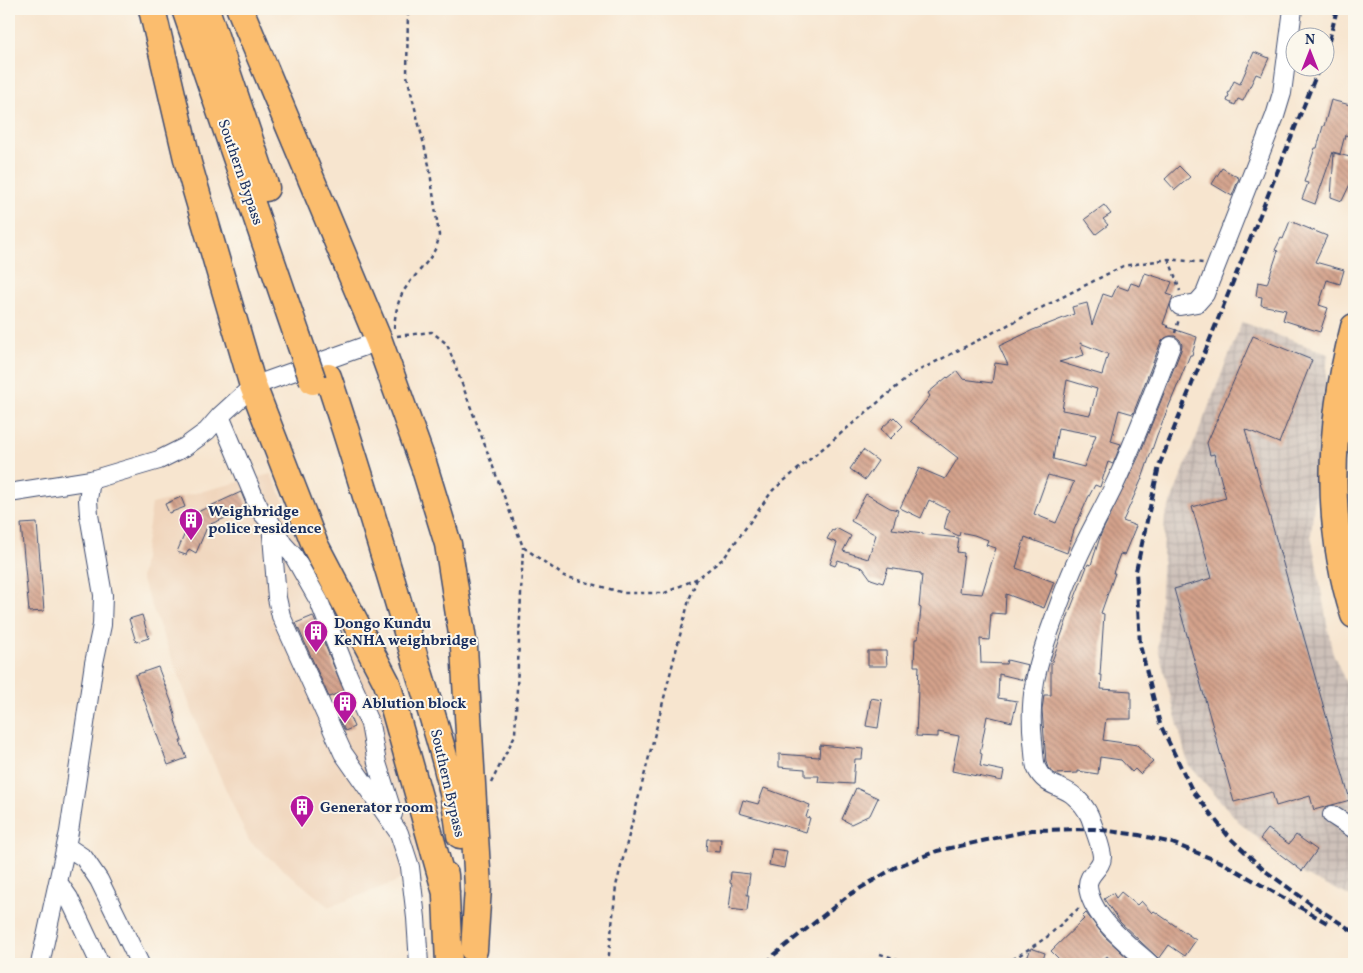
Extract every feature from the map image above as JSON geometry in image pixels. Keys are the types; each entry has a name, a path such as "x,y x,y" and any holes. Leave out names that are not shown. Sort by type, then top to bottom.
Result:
{"highway":[{"path":"152,9 188,163 252,386 314,545 387,683 446,893"},
{"name":"Southern Bypass","path":"185,9 305,333"},
{"name":"Southern Bypass","path":"206,9 305,333"},
{"path":"240,9 386,339 448,544 464,647 478,887 474,957"},
{"path":"305,333 321,379"},
{"path":"1353,341 1335,423 1334,519 1344,581 1354,615"},
{"name":"Southern Bypass","path":"321,379 428,762 439,817 446,893 449,964"},
{"name":"Southern Bypass","path":"321,379 359,469 436,730 460,830 474,957"}],"street":[{"path":"1180,306 1197,303 1205,294 1275,116 1282,93 1293,9"},
{"path":"9,492 91,480 159,460 184,447 206,431 252,386 386,339"},
{"path":"1150,964 1117,934 1092,903 1087,885 1091,874 1099,866 1102,857 1089,814 1074,795 1048,783 1036,768 1031,722 1033,683 1041,653 1063,592 1114,486 1171,346"},
{"path":"220,416 255,500 283,544 293,555 319,601 348,675 370,724 377,763 410,867 419,964"},
{"path":"40,964 66,846 94,663 102,625 103,595 89,515 88,500 91,480"},
{"path":"271,523 277,598 281,616 343,753 399,833"},
{"path":"1332,815 1354,829"},
{"path":"66,846 84,858 99,880 140,964"},
{"path":"58,882 69,898 100,964"}],"path":[{"path":"408,9 407,76 429,165 439,234 438,244 434,252 403,292 386,339 432,332 447,344 523,548 514,735 490,785"},
{"path":"523,548 564,576 624,593 665,593 698,578 724,558 773,490 912,374 1123,266 1168,259 1217,265"},
{"path":"608,964 616,886 689,600 698,578"},
{"path":"1006,964 1047,937 1081,907 1092,903"},
{"path":"880,954 914,964"}],"shaded area":[{"path":"1242,322 1328,354 1311,535 1332,651 1354,702 1354,898 1298,872 1239,822 1188,764 1158,648 1165,517"},
{"path":"271,474 400,743 424,863 398,881 329,907 249,841 201,734 141,578 152,504"}],"building":[{"path":"1254,52 1269,58 1261,76 1256,74 1243,101 1238,99 1235,105 1227,101 1228,94 1234,81 1240,84"},
{"path":"1331,100 1354,106 1354,137 1345,135 1340,154 1333,152 1315,204 1302,199 1308,183 1304,182 1315,148 1317,148"},
{"path":"1334,153 1354,158 1354,183 1351,182 1342,201 1331,197"},
{"path":"1179,166 1190,177 1175,190 1165,179"},
{"path":"1222,168 1239,178 1232,196 1212,184"},
{"path":"1104,205 1111,214 1103,219 1108,225 1096,234 1085,219"},
{"path":"1290,221 1327,236 1315,262 1344,270 1340,284 1327,280 1319,305 1328,308 1320,332 1283,320 1286,310 1261,305 1262,297 1256,296 1258,282 1267,284 1278,251 1275,250 1281,238 1283,239"},
{"path":"1145,273 1172,282 1167,294 1173,296 1163,324 1197,337 1192,355 1190,355 1157,435 1143,476 1123,521 1136,526 1124,555 1120,554 1101,613 1104,614 1100,675 1102,675 1101,689 1131,691 1131,719 1106,719 1103,740 1137,745 1153,762 1140,774 1135,769 1132,772 1121,760 1100,757 1098,774 1078,771 1078,773 1055,774 1048,768 1046,762 1042,710 1044,695 1051,695 1051,664 1072,605 1088,564 1091,565 1101,534 1139,456 1181,350 1180,340 1175,336 1165,338 1161,342 1133,414 1119,410 1111,441 1121,444 1113,464 1108,462 1100,487 1095,485 1088,498 1074,530 1067,553 1025,537 1016,568 1054,582 1044,608 1006,594 1005,614 991,613 989,640 980,639 981,663 1006,664 1007,660 1028,665 1024,680 999,674 998,698 1017,701 1012,722 987,716 980,753 982,754 980,766 1004,771 1002,781 952,771 959,736 938,732 938,737 916,736 919,666 914,666 915,639 918,639 922,575 920,573 888,568 883,583 871,579 863,568 838,560 835,566 830,564 837,543 827,539 832,530 834,531 836,528 851,536 843,551 868,559 876,535 851,521 866,494 890,508 898,510 892,529 959,538 957,552 964,553 959,592 982,594 996,548 986,545 988,540 960,532 959,536 944,529 949,510 929,500 921,518 900,508 919,468 945,479 958,458 910,421 930,396 928,393 957,371 963,379 992,383 995,363 1008,365 999,346 1074,314 1072,307 1087,303 1092,325 1103,294 1112,297 1117,286 1128,290 1131,283 1140,286","holes":["1080,343 1108,354 1102,375 1059,362 1084,355","1067,380 1097,389 1090,415 1062,410","1058,428 1096,435 1084,467 1053,459","1048,475 1074,482 1056,523 1034,514"]},
{"path":"1253,336 1312,360 1279,443 1245,429 1350,800 1314,810 1310,796 1276,806 1272,792 1234,802 1174,589 1212,578 1192,507 1226,498 1214,454 1210,455 1207,443"},
{"path":"894,417 903,426 890,439 881,429"},
{"path":"863,450 878,461 865,480 850,469"},
{"path":"241,492 248,509 208,525 196,553 189,549 186,555 177,552 193,514"},
{"path":"181,497 185,507 169,513 165,504"},
{"path":"37,523 44,611 29,612 21,524"},
{"path":"142,615 149,638 136,642 129,619"},
{"path":"313,616 344,691 329,697 296,623"},
{"path":"868,651 886,651 887,666 868,666"},
{"path":"158,667 171,701 182,741 180,741 187,758 168,765 135,675"},
{"path":"871,698 882,700 878,728 866,726"},
{"name":"Ablution block","path":"349,715 354,727 345,731 339,719"},
{"path":"820,745 863,749 862,759 855,759 853,784 818,782 819,776 805,776 805,769 779,767 779,754 819,757"},
{"path":"764,788 810,805 806,817 810,818 806,832 739,813 743,800 758,804"},
{"path":"856,788 878,798 870,815 851,824 842,819"},
{"path":"1268,829 1289,844 1296,835 1317,850 1302,871 1260,839"},
{"path":"707,839 721,839 720,852 706,851"},
{"path":"772,849 787,851 784,868 769,865"},
{"path":"731,872 750,874 747,911 729,909 732,884 730,883"},
{"path":"1121,892 1137,905 1141,901 1152,913 1154,911 1196,940 1185,956 1169,945 1159,959 1120,922 1104,899 1113,893 1116,898"},
{"path":"1086,913 1104,936 1131,961 1128,964 1116,964 1107,956 1098,964 1064,964 1051,951 1084,919 1082,917"},
{"path":"1031,948 1045,953 1042,964 1025,964"}],"railway":[{"path":"1332,28 1337,9"},
{"path":"1315,78 1159,466 1136,571 1140,645 1160,724 1192,790 1228,836 1264,870 1354,932"},
{"path":"766,964 774,955 849,895 896,867 937,851 1032,830 1094,829 1139,835 1172,843 1223,863 1329,924"}],"place":[{"name":"Weighbridge police residence","path":"191,541"},
{"name":"Dongo Kundu KeNHA weighbridge","path":"316,653"},
{"name":"Ablution block","path":"345,724"},
{"name":"Generator room","path":"302,828"}]}
